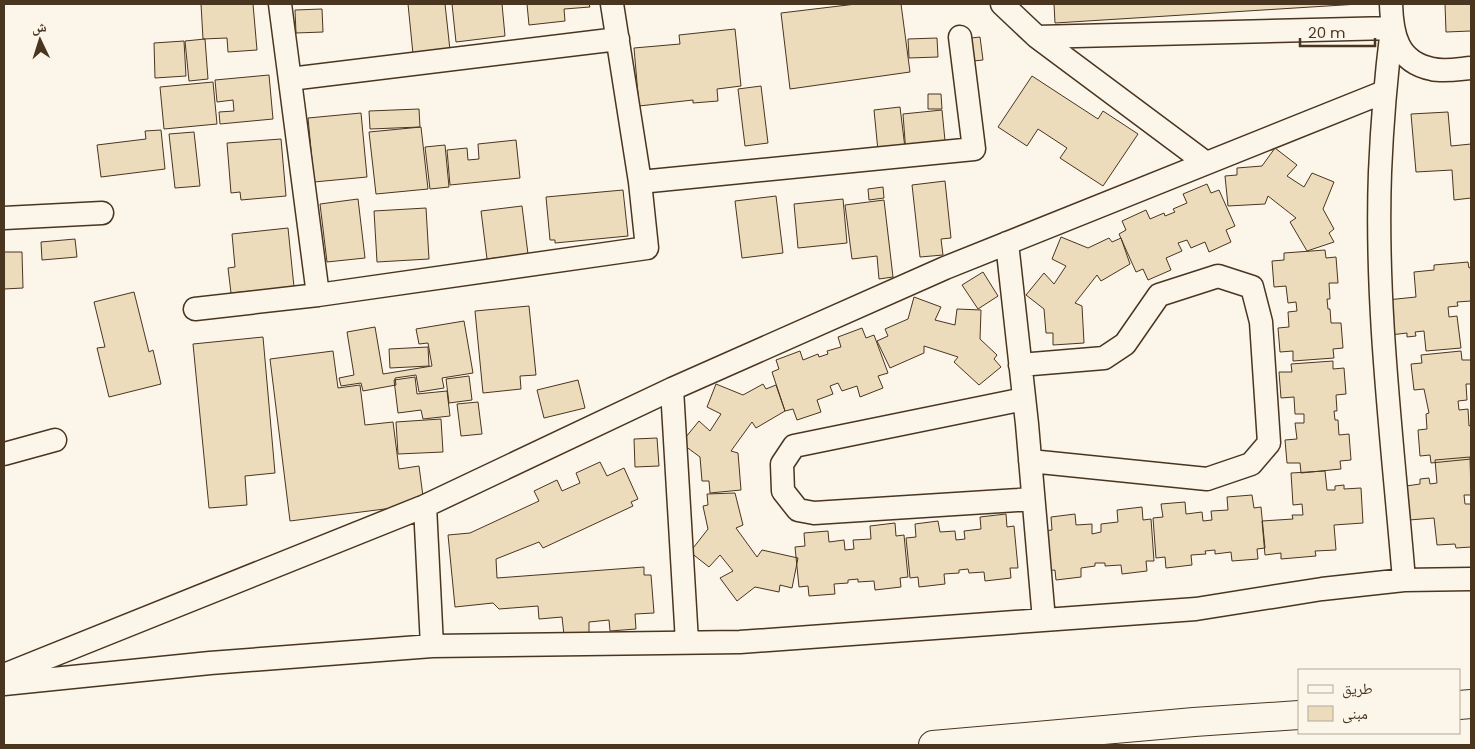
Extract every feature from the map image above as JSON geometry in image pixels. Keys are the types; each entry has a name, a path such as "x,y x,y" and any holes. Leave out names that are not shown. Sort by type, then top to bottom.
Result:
{"highway":[{"path":"933,745 1184,722 1298,715"}],"street":[{"path":"280,4 318,295"},
{"path":"195,309 318,295 647,248 640,182 612,4"},
{"path":"1002,4 1037,37 1206,164"},
{"path":"1391,4 1392,28 1384,92 1380,174 1382,297 1404,580"},
{"path":"1037,37 1392,28"},
{"path":"1392,28 1400,50 1418,65 1434,70 1471,68"},
{"path":"640,182 974,149 960,37"},
{"path":"290,79 618,39"},
{"path":"4,674 424,506 672,389 945,268 1384,92"},
{"path":"4,218 102,213"},
{"path":"1007,244 1024,399 1044,620"},
{"path":"1020,365 1104,358 1125,344 1160,295 1218,276 1252,287 1261,322 1268,443 1251,464 1207,480 1030,460"},
{"path":"672,389 687,642"},
{"path":"1024,399 794,446 782,464 783,491 798,510 814,513 1033,499"},
{"path":"4,454 55,440"},
{"path":"424,506 432,646"},
{"path":"4,684 210,662 432,646 740,642 1196,609 1322,589 1404,580 1471,579"}],"building":[{"path":"201,4 253,4 257,50 228,52 227,38 203,39"},
{"path":"408,4 445,4 450,50 413,54"},
{"path":"452,4 502,4 505,36 456,42"},
{"path":"527,4 589,4 590,7 564,9 565,21 529,25"},
{"path":"856,4 901,4 910,72 790,89 781,13"},
{"path":"1054,4 1359,4 1055,23"},
{"path":"1445,4 1471,4 1471,31 1446,32"},
{"path":"322,9 323,32 296,33 295,10"},
{"path":"735,29 741,86 717,89 718,101 693,103 693,100 639,106 634,48 680,44 679,35"},
{"path":"980,37 983,60 964,62 962,39"},
{"path":"937,38 938,57 909,58 908,39"},
{"path":"205,39 208,79 189,81 185,41"},
{"path":"184,41 186,76 155,78 154,43"},
{"path":"269,75 273,119 220,124 219,112 234,111 233,100 217,102 215,80"},
{"path":"1032,76 1098,119 1103,111 1138,134 1103,186 1060,158 1067,148 1038,129 1027,146 998,127"},
{"path":"213,82 217,124 164,129 160,87"},
{"path":"761,86 768,143 745,146 738,89"},
{"path":"928,94 941,94 942,109 928,109"},
{"path":"900,107 905,148 878,151 874,110"},
{"path":"419,109 420,127 370,129 369,111"},
{"path":"942,110 946,151 906,154 903,114"},
{"path":"1448,112 1451,146 1471,144 1471,198 1454,200 1452,170 1416,172 1411,114"},
{"path":"361,113 367,177 314,182 308,118"},
{"path":"421,127 428,189 376,194 369,132"},
{"path":"161,130 165,169 101,177 97,145 146,139 145,131"},
{"path":"194,132 200,186 175,188 169,134"},
{"path":"281,139 286,196 241,200 240,192 231,193 227,143"},
{"path":"516,140 520,178 450,185 447,150 467,148 468,160 479,159 478,144"},
{"path":"445,145 449,187 430,189 425,147"},
{"path":"1275,148 1297,165 1287,176 1304,187 1312,173 1334,182 1323,209 1334,229 1329,233 1334,242 1307,251 1290,222 1296,218 1268,196 1265,204 1228,206 1225,176 1237,175 1237,168 1262,166"},
{"path":"945,181 951,238 941,239 943,255 920,257 912,185"},
{"path":"1207,184 1211,193 1219,190 1235,226 1226,230 1231,242 1209,252 1205,242 1191,248 1187,240 1178,243 1182,251 1166,258 1171,270 1148,280 1143,269 1136,272 1119,234 1126,230 1122,221 1146,210 1150,219 1164,213 1165,216 1175,212 1173,209 1187,203 1183,194"},
{"path":"883,187 884,198 869,200 868,189"},
{"path":"623,190 628,236 555,243 555,240 550,240 546,197"},
{"path":"776,196 783,253 742,258 735,201"},
{"path":"358,199 365,258 327,262 320,204"},
{"path":"843,199 847,243 798,248 794,204"},
{"path":"884,200 893,277 879,279 877,256 852,259 845,205"},
{"path":"522,206 528,254 487,259 481,211"},
{"path":"426,208 429,259 377,262 374,211"},
{"path":"288,228 294,287 231,293 228,268 235,267 232,234"},
{"path":"1061,237 1088,248 1109,238 1112,242 1121,238 1130,264 1101,281 1097,275 1075,303 1082,306 1084,343 1053,345 1053,333 1046,333 1044,309 1026,295 1044,273 1054,284 1066,266 1052,259"},
{"path":"75,239 77,257 42,260 41,242"},
{"path":"1325,250 1326,258 1336,257 1338,283 1329,283 1330,299 1327,299 1331,323 1341,323 1343,348 1333,349 1334,358 1293,361 1293,351 1280,352 1278,328 1289,327 1288,312 1297,311 1296,302 1288,303 1286,286 1274,287 1272,261 1284,260 1284,253"},
{"path":"4,252 22,252 23,288 4,289"},
{"path":"1468,262 1469,268 1471,267 1471,301 1457,302 1458,306 1448,307 1449,317 1457,316 1461,348 1426,351 1424,331 1415,332 1416,336 1407,337 1407,333 1390,335 1387,300 1416,297 1414,272 1434,270 1434,265"},
{"path":"983,272 998,296 978,309 962,285"},
{"path":"134,292 149,352 153,350 161,384 109,397 97,348 105,347 94,302"},
{"path":"914,297 941,307 935,320 955,325 957,309 981,310 980,339 997,355 994,359 1001,367 979,385 954,362 958,357 924,346 924,353 890,368 877,341 888,336 885,329 908,319"},
{"path":"529,306 536,375 520,376 521,389 483,393 475,311"},
{"path":"464,321 473,373 442,378 444,388 419,392 416,375 395,378 396,385 363,391 361,383 341,386 339,378 354,375 347,332 375,327 383,374 432,366 428,343 419,344 416,329"},
{"path":"862,328 866,338 874,335 888,373 878,376 883,388 860,397 857,386 842,391 838,383 830,386 833,394 817,400 821,412 797,420 793,409 785,411 772,372 779,369 776,360 800,351 803,360 818,354 819,357 828,354 827,351 841,347 838,337"},
{"path":"263,337 275,473 245,476 247,505 209,508 193,344"},
{"path":"428,347 429,366 390,368 389,349"},
{"path":"333,351 338,388 360,385 365,425 393,422 399,469 419,466 424,504 290,521 270,359"},
{"path":"1461,351 1462,360 1471,360 1471,384 1466,384 1467,400 1458,401 1459,410 1468,409 1469,426 1471,425 1471,459 1431,463 1430,455 1420,456 1418,430 1427,429 1426,414 1429,413 1424,389 1414,390 1411,364 1422,363 1421,355"},
{"path":"1333,361 1333,369 1344,368 1346,394 1336,395 1337,411 1334,411 1335,420 1338,420 1339,435 1349,434 1351,460 1340,461 1341,469 1301,473 1300,463 1287,463 1285,440 1297,439 1295,423 1304,423 1304,414 1295,414 1294,397 1281,398 1279,372 1292,372 1291,364"},
{"path":"469,376 472,400 449,403 446,379"},
{"path":"415,377 417,394 447,391 450,416 423,419 421,410 398,413 394,380"},
{"path":"578,380 585,408 544,418 537,390"},
{"path":"716,384 743,395 763,384 766,389 776,385 785,411 756,428 752,422 731,451 738,453 741,490 710,493 709,481 702,481 700,457 681,443 699,421 710,431 721,414 707,407"},
{"path":"478,402 482,434 461,436 457,404"},
{"path":"441,419 443,452 398,454 396,422"},
{"path":"657,438 659,466 635,467 634,439"},
{"path":"1470,457 1471,495 1464,495 1465,504 1471,504 1471,547 1456,548 1455,544 1437,545 1434,518 1409,520 1406,486 1420,484 1420,479 1429,478 1430,484 1437,483 1435,460"},
{"path":"600,462 607,476 624,468 638,499 631,502 633,506 543,548 539,542 496,559 497,578 644,567 644,575 651,575 654,613 635,614 636,629 610,631 609,620 589,622 589,633 564,635 562,617 539,619 538,606 499,609 493,603 455,607 448,535 470,533 539,501 534,491 557,480 562,491 580,483 576,473"},
{"path":"1325,471 1327,490 1335,490 1335,486 1344,485 1344,489 1361,488 1363,523 1334,525 1336,550 1315,551 1316,556 1281,559 1281,553 1265,555 1262,521 1293,519 1292,515 1303,515 1302,504 1293,505 1291,473"},
{"path":"735,493 743,525 736,528 757,557 762,550 798,558 792,588 780,585 779,592 755,587 737,601 720,578 733,571 720,555 709,567 690,552 708,529 703,506 708,505 707,494"},
{"path":"1252,495 1254,508 1261,507 1265,548 1257,549 1258,559 1232,561 1231,552 1215,554 1215,550 1205,551 1206,554 1191,555 1192,565 1166,568 1165,557 1156,558 1153,518 1163,517 1161,504 1185,502 1186,514 1202,512 1203,521 1212,520 1211,511 1228,510 1227,497"},
{"path":"1142,507 1143,520 1151,519 1154,561 1146,561 1147,571 1122,574 1121,565 1105,566 1105,563 1095,563 1095,566 1081,568 1081,577 1056,580 1055,570 1046,571 1043,531 1052,530 1051,517 1075,514 1076,525 1092,524 1092,534 1101,532 1101,524 1118,522 1117,510"},
{"path":"1006,514 1007,527 1014,526 1018,568 1010,568 1011,578 985,581 984,572 969,573 968,569 959,570 959,573 944,574 945,584 919,587 918,577 910,578 906,538 916,537 915,524 938,521 940,532 955,531 956,540 965,539 964,531 981,529 980,517"},
{"path":"895,523 896,536 904,535 908,577 900,578 901,587 875,590 874,581 858,582 858,579 848,580 848,583 834,584 835,594 809,596 808,586 799,587 795,547 805,546 804,533 828,531 829,542 844,540 845,550 854,549 853,540 871,539 870,526"}]}
